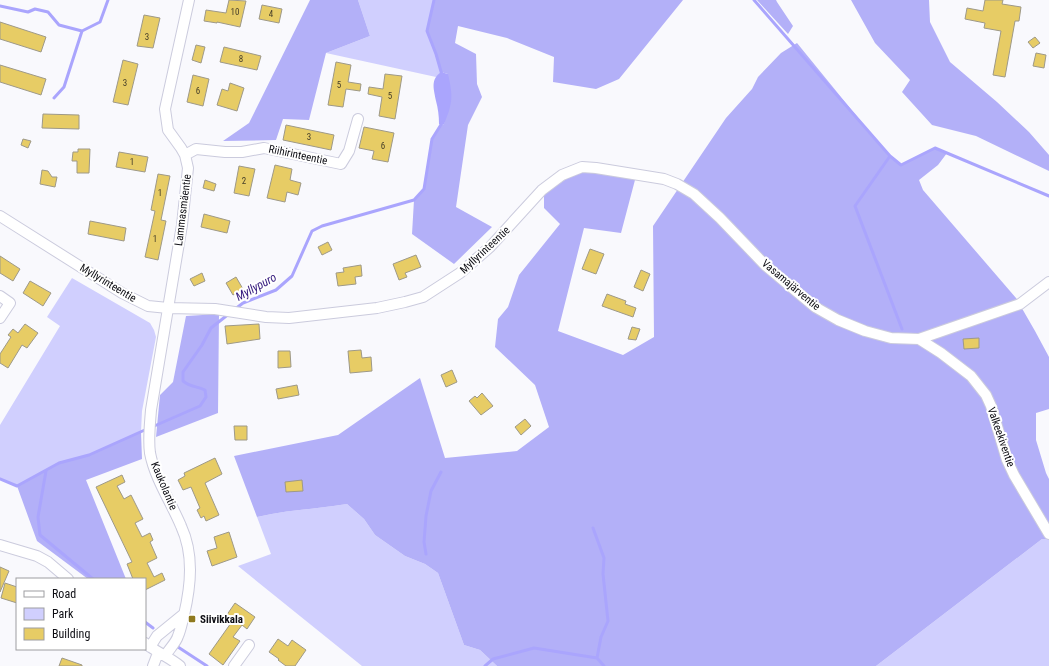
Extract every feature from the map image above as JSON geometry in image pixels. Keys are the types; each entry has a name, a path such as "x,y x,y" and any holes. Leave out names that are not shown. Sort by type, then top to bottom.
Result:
{"street":[{"name":"Lammasmäentie","path":"168,308 182,224 188,168 185,155 168,130 165,110 189,0"},
{"name":"Riihirinteentie","path":"185,155 196,149 242,152 264,148 341,164 349,151 358,119"},
{"name":"Myllyrinteentie","path":"0,216 122,293 148,306 228,310 266,317 289,318 377,308 405,302 423,296 460,273 490,247 542,190 562,175 573,170 582,167 596,168 664,179"},
{"name":"Vasamajärventie","path":"664,179 677,184 694,194 720,218 766,266 815,307 838,320 865,331 891,338 919,339 1020,304 1049,282"},
{"path":"0,296 10,303 0,318"},
{"name":"Kaukolantie","path":"154,649 179,635 188,598 190,566 187,544 182,527 161,484 152,458 150,439 151,410 168,308"},
{"name":"Valkeekiventie","path":"919,339 941,352 971,376 986,395 991,406 1007,460 1014,475 1049,534"},
{"path":"0,544 37,556 48,562 67,578"},
{"name":"Kaukolantie","path":"153,666 154,649 157,636 184,614"},
{"path":"234,666 249,645"},
{"path":"154,649 180,666"}],"green space":[{"path":"358,0 434,0 432,27 441,72 436,77 326,53 370,36"},
{"path":"72,278 150,323 154,330 156,337 142,411 141,432 89,455 59,463 17,486 0,479 0,425 60,326 47,317"},
{"path":"347,504 364,519 375,535 405,556 425,564 438,573 464,645 480,650 497,666 362,666 238,566 271,554 257,517"},
{"path":"1042,539 1049,539 1049,666 876,666"}],"shaded area":[{"path":"310,0 358,0 370,36 326,53 309,120 283,119 276,140 223,141 249,123"},
{"path":"434,0 683,0 619,79 596,89 553,82 554,57 507,38 458,26 455,43 476,54 477,84 482,97 468,125 456,207 492,227 454,264 412,234 414,200 424,189 432,139 441,125 444,124 448,74 441,72 427,31"},
{"path":"757,0 776,0 793,26 788,34"},
{"path":"851,0 929,0 930,22 950,62 997,102 1029,132 1049,155 1049,171 976,136 932,125 902,92 910,80 875,43"},
{"path":"797,43 889,156 901,165 935,148 947,153 938,165 919,180 923,190 1016,298 1049,357 1049,409 1036,413 1036,440 1049,479 1049,539 1042,539 876,666 497,666 480,650 464,645 438,573 425,564 405,556 375,535 364,519 347,504 257,517 234,456 338,435 420,378 445,458 517,451 549,427 535,385 495,347 498,319 508,307 519,275 560,224 544,208 544,195 569,177 579,173 592,171 635,180 621,233 584,228 558,331 623,355 654,337 653,226 726,118 752,89 758,77 781,53"},
{"path":"441,72 448,74 451,88 451,105 444,124 441,125 439,124 434,93 434,82 435,78"},
{"path":"219,314 218,413 156,437 160,395 173,382 186,316"},
{"path":"141,432 142,459 86,480 126,578 87,578 37,541 17,486 59,463 89,455"}],"building":[{"path":"229,0 246,1 240,27 204,21 206,10 226,13"},
{"path":"985,0 1003,0 1002,4 1021,7 1019,21 1015,21 1005,77 993,75 1001,31 984,28 985,23 965,19 967,8 983,11"},
{"path":"262,5 282,9 279,23 259,19"},
{"path":"144,15 160,18 153,48 137,46"},
{"path":"0,22 46,37 41,52 0,39"},
{"path":"1035,37 1040,43 1033,48 1028,42"},
{"path":"196,45 205,47 201,63 192,60"},
{"path":"224,47 261,56 257,70 220,62"},
{"path":"1036,53 1046,55 1044,68 1033,66"},
{"path":"123,60 138,64 128,105 113,102"},
{"path":"336,62 351,65 348,82 361,84 360,91 346,89 343,107 328,105"},
{"path":"0,65 46,79 41,95 0,82"},
{"path":"385,74 402,76 395,119 379,116 382,97 368,94 369,87 383,89"},
{"path":"193,75 209,79 203,106 187,102"},
{"path":"230,83 244,88 237,111 217,105 222,89 228,91"},
{"path":"43,114 79,115 79,129 42,128"},
{"path":"286,125 334,135 331,150 283,140"},
{"path":"364,127 394,133 388,162 372,159 374,151 359,148"},
{"path":"23,139 31,141 28,148 21,145"},
{"path":"78,149 90,149 89,173 77,173 77,161 72,161 73,152 78,152"},
{"path":"119,152 148,157 145,172 116,167"},
{"path":"275,165 292,169 290,180 301,183 298,195 287,192 285,202 267,198"},
{"path":"239,166 255,169 249,196 234,193"},
{"path":"42,170 48,171 52,177 57,177 55,187 40,184"},
{"path":"158,174 170,176 161,220 166,221 158,260 145,257 155,211 151,210"},
{"path":"205,180 216,184 214,191 203,188"},
{"path":"204,214 230,221 227,233 201,227"},
{"path":"90,221 126,228 124,241 88,234"},
{"path":"328,242 332,250 322,255 318,247"},
{"path":"590,249 604,254 596,274 582,269"},
{"path":"416,255 421,267 405,273 407,277 399,280 393,264"},
{"path":"0,256 20,269 13,281 0,273"},
{"path":"361,265 362,276 355,277 356,284 338,286 336,273 344,272 343,268"},
{"path":"641,270 650,274 643,291 634,287"},
{"path":"202,273 205,281 194,286 190,279"},
{"path":"236,277 243,289 233,295 226,283"},
{"path":"30,281 51,293 43,306 23,293"},
{"path":"607,294 626,301 625,304 636,308 633,317 602,306"},
{"path":"25,324 38,333 27,348 22,345 8,368 0,363 0,354 11,337 8,335 13,329 18,333"},
{"path":"259,324 260,339 227,344 225,326"},
{"path":"632,327 640,329 636,340 628,339"},
{"path":"979,338 979,348 964,349 963,339"},
{"path":"361,350 362,358 371,357 372,371 350,373 348,351"},
{"path":"278,351 290,351 291,367 278,368"},
{"path":"452,370 457,382 446,387 441,375"},
{"path":"297,385 299,395 278,399 276,389"},
{"path":"482,393 493,406 481,415 469,401 475,396 477,398"},
{"path":"525,419 531,426 521,435 515,427"},
{"path":"234,426 247,426 247,440 235,440"},
{"path":"215,458 222,474 205,483 219,515 206,521 204,516 201,518 197,510 200,508 191,487 183,490 178,480 185,476 184,473"},
{"path":"122,475 125,482 117,486 124,499 131,495 143,519 135,523 142,537 150,533 153,540 150,542 157,558 147,563 154,577 162,573 165,580 146,590 146,578 133,578 127,564 132,562 96,487"},
{"path":"302,480 303,491 286,492 285,482"},
{"path":"229,532 237,557 212,566 207,551 217,548 214,537"},
{"path":"0,567 9,571 0,592"},
{"path":"5,583 16,587 16,603 1,598"},
{"path":"235,603 255,617 247,629 242,625 233,637 240,641 223,665 209,654 231,623 224,619"},
{"path":"278,639 288,646 292,640 306,650 295,666 286,666 269,652"},
{"path":"62,658 82,665 82,666 59,666"}],"waterway":[{"path":"0,6 28,12 35,9 48,12 59,25 82,31 100,22 108,0"},
{"name":"Myllypuro","path":"434,0 427,31 442,75"},
{"path":"754,0 890,156 901,165 935,148 1049,196"},
{"path":"54,98 64,87 82,31"},
{"name":"Myllypuro","path":"234,310 243,303 276,290 292,276 312,231 322,226 414,200 424,189 432,139 442,123"},
{"path":"890,156 855,206 902,329"},
{"name":"Myllypuro","path":"152,427 200,406 206,397 205,390 183,381 183,372 202,345 211,328 230,313"},
{"name":"Myllypuro","path":"0,479 17,486 59,463 89,455 147,429"},
{"path":"46,471 38,517 40,535 92,578"},
{"path":"426,554 424,542 426,516 431,491 441,472"},
{"path":"593,528 604,558 603,574 608,621 601,637 597,658"},
{"path":"146,623 153,628"},
{"path":"178,647 207,666"},
{"path":"485,666 493,659 534,648 597,658 604,666"}],"place":[{"name":"Siivikkala","path":"192,619"}]}
